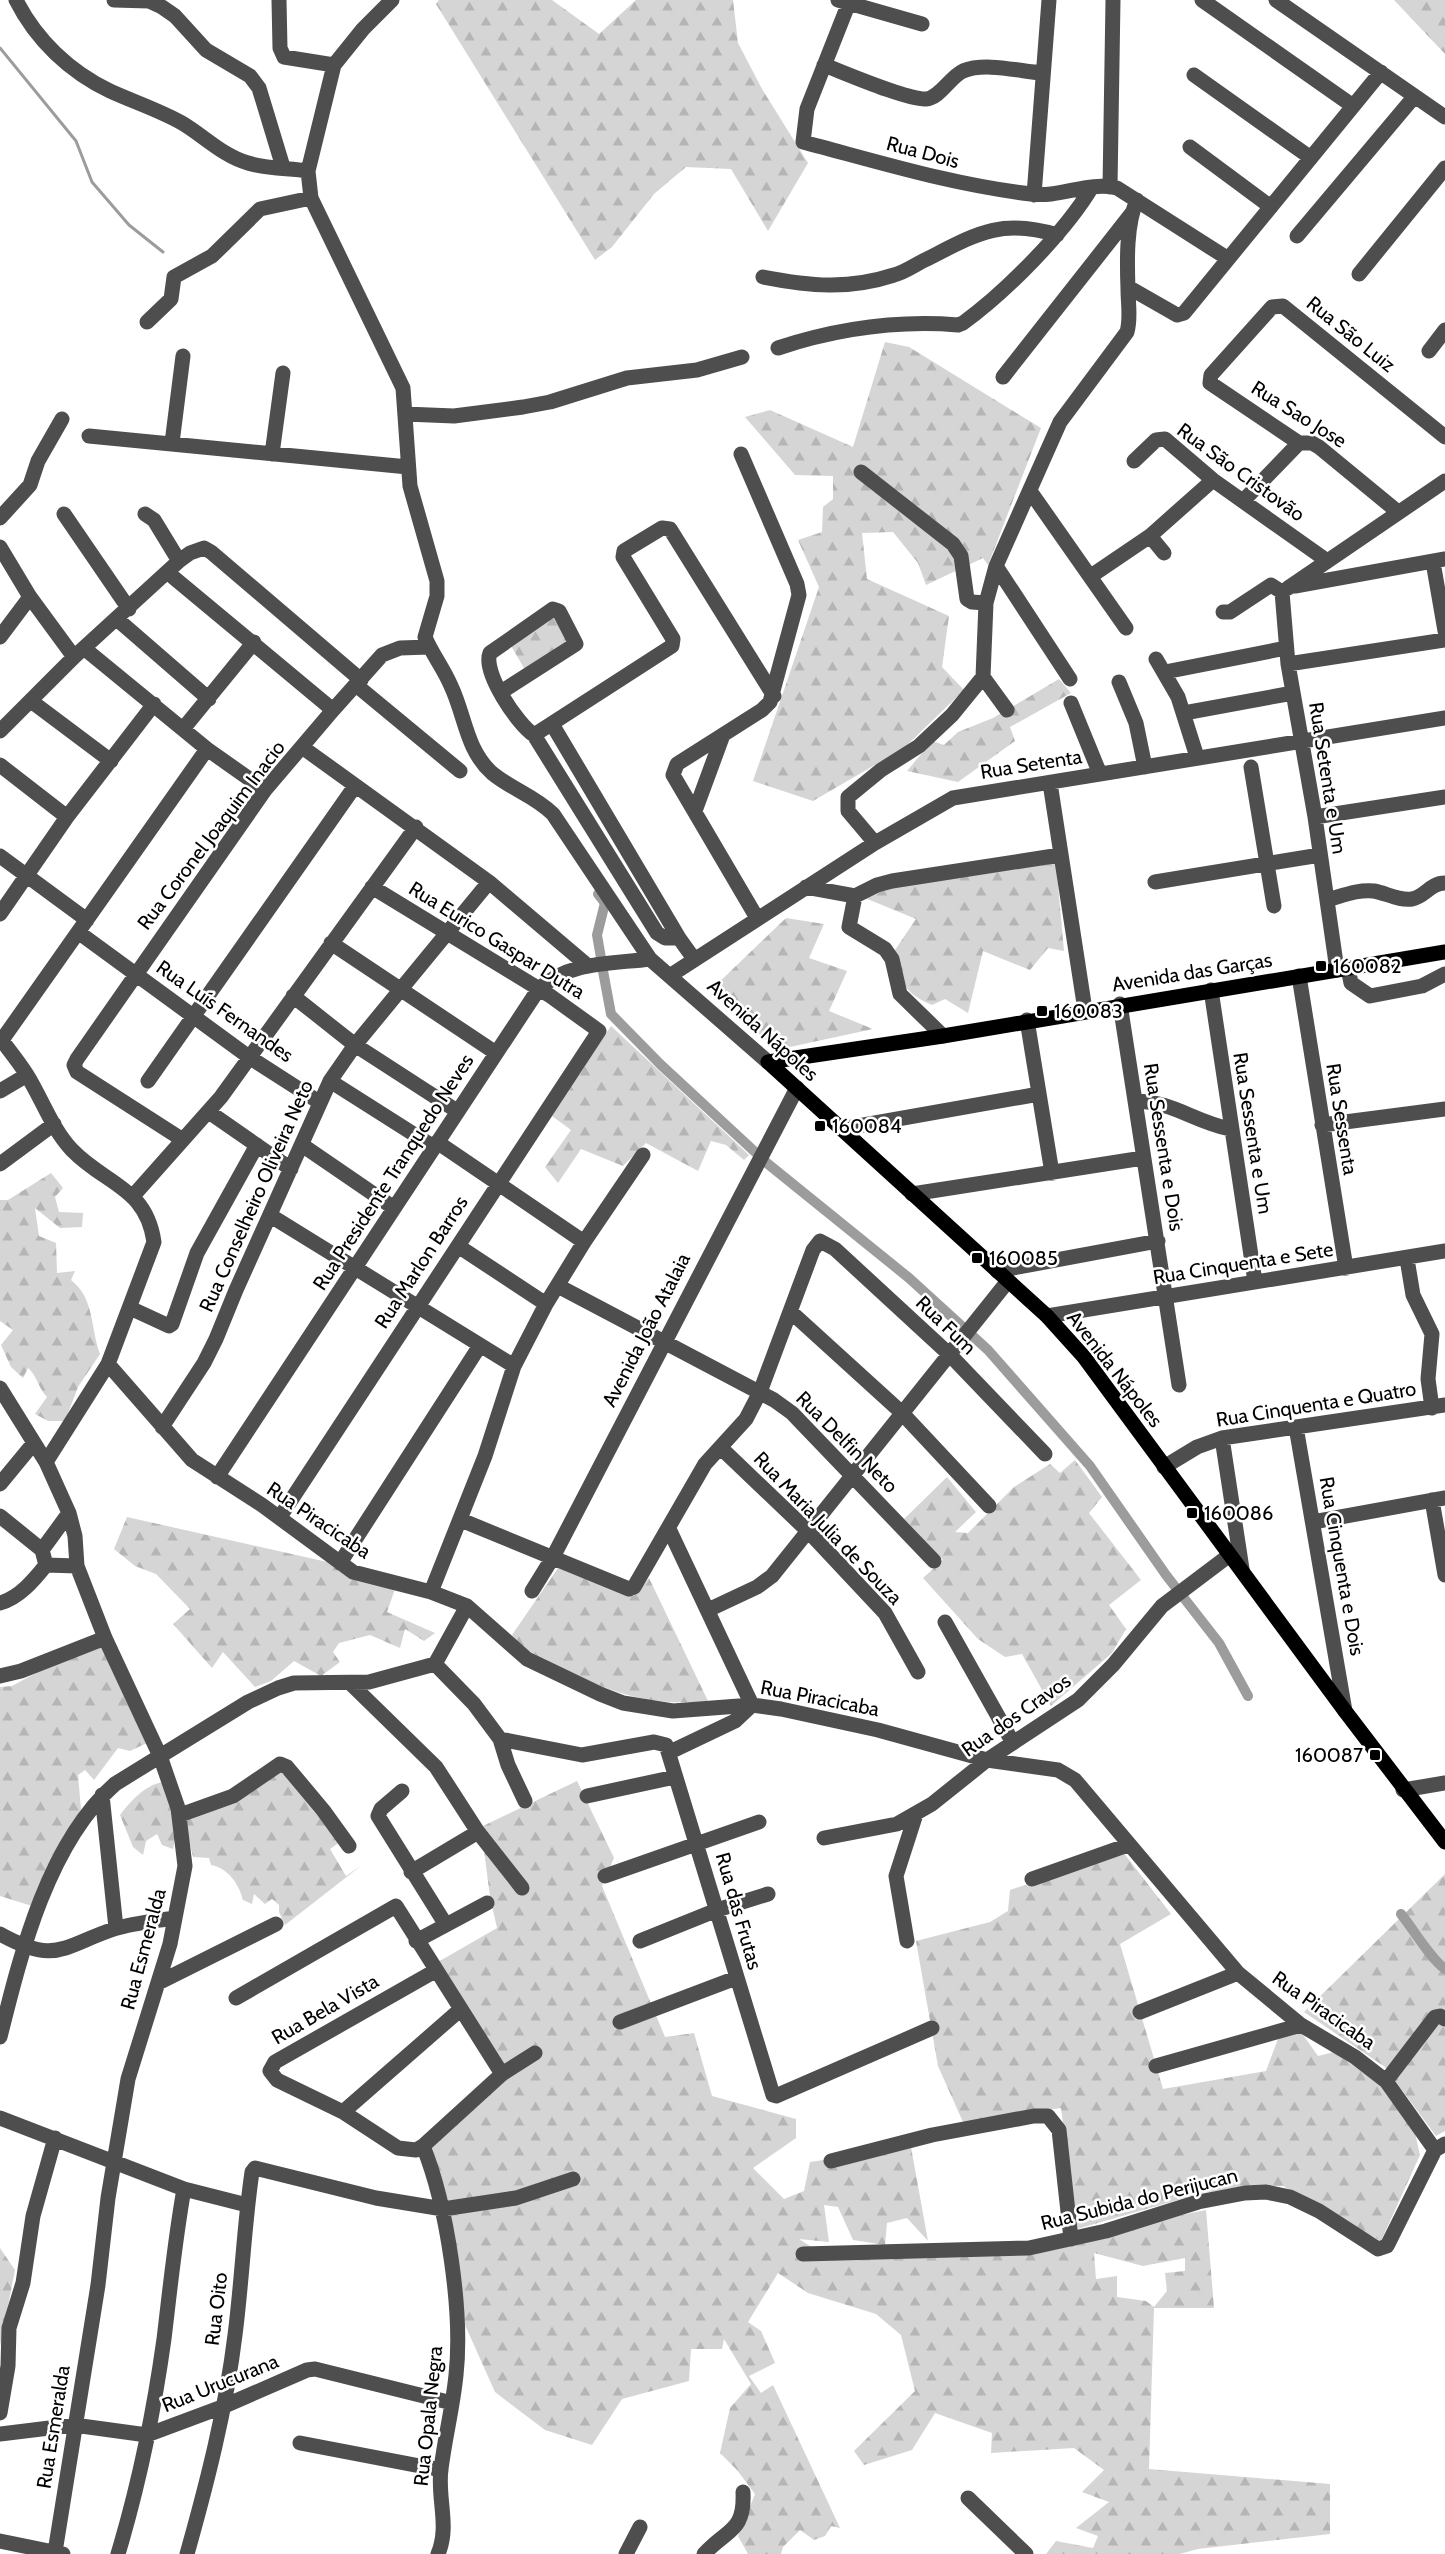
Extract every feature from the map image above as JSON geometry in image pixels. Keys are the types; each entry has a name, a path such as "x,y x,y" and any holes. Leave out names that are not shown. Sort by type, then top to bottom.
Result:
{"main road":[{"name":"Avenida das Garças","path":"768,1062 943,1036 1120,1004 1445,952"},
{"name":"Avenida Nápoles","path":"768,1062 1047,1316 1091,1365 1403,1790 1443,1837"}],"street":[{"path":"16,0 26,21 48,46 72,68 108,90 181,122 236,159 250,164 308,171"},
{"path":"114,0 149,1 162,7 175,16 206,50 250,76 259,88 283,167"},
{"path":"279,0 280,48 284,57 334,65"},
{"path":"392,0 363,29 334,65 308,171 311,198 403,388 410,486 437,580 437,596 425,637 429,647"},
{"path":"1034,195 1049,0"},
{"path":"1113,0 1110,186 1134,206 1227,258"},
{"path":"1203,0 1353,106"},
{"path":"1276,0 1445,117"},
{"path":"922,24 846,1 824,65 924,99 933,96 962,72 976,68 1042,73"},
{"name":"Rua Dois","path":"824,65 807,109 803,142 934,178 981,188 1034,195 1110,186"},
{"path":"1128,287 1177,315 1181,314 1381,72"},
{"path":"1194,75 1311,158"},
{"path":"1297,236 1414,97"},
{"path":"1190,147 1271,207"},
{"path":"1359,274 1445,168"},
{"path":"778,348 837,332 916,322 963,323 1057,235 1078,210 1092,187"},
{"path":"147,322 171,299 174,277 212,256 256,212 268,207 311,198"},
{"path":"875,843 848,812 849,797 880,770 919,746 952,715 983,677 986,603 996,566 1070,406 1127,332 1130,323 1128,287 1134,206"},
{"path":"1003,377 1134,206"},
{"path":"763,277 814,286 867,283 897,275 955,245 994,229 1029,227 1057,235"},
{"name":"Rua São Luiz","path":"1211,375 1272,307 1283,306 1445,437"},
{"path":"1429,351 1445,330"},
{"path":"172,443 183,357"},
{"path":"405,414 454,416 532,405 627,378 704,369 742,357"},
{"path":"272,454 283,373"},
{"name":"Rua Sao Jose","path":"1211,375 1210,382 1299,443 1312,443 1319,447 1398,512"},
{"path":"0,518 30,485 38,461 62,419"},
{"path":"88,436 408,467"},
{"name":"Rua São Cristovão","path":"1134,461 1156,440 1165,439 1214,480 1326,560"},
{"path":"1243,501 1299,443"},
{"path":"741,454 797,584 799,595 774,696 762,710 677,764 673,769 673,775 758,918"},
{"path":"861,472 953,544 961,556 968,599 972,602 986,603"},
{"path":"1091,576 1150,536 1214,480"},
{"path":"1285,590 1445,481"},
{"path":"1030,491 1126,628"},
{"path":"63,514 129,609"},
{"path":"145,514 154,520 179,561"},
{"path":"534,735 672,646 673,639 623,557 624,551 662,528 670,529 774,696"},
{"path":"1150,536 1164,553"},
{"path":"0,547 30,597 80,653 154,704 207,749 265,790"},
{"path":"0,731 179,561 204,548 459,771"},
{"path":"1223,612 1230,612 1266,587 1275,586 1285,590 1439,561 1445,631"},
{"path":"996,566 1070,679"},
{"path":"167,572 333,710"},
{"name":"Rua Setenta e Um","path":"1285,590 1288,664 1327,900 1343,969"},
{"path":"0,637 30,597"},
{"path":"501,692 576,644 560,611 553,609 490,653 488,662 501,692 518,722 534,735 657,933 665,938 679,938"},
{"path":"118,620 209,699"},
{"path":"1288,664 1445,640"},
{"path":"183,729 254,642"},
{"name":"Rua Coronel Joaquim Inacio","path":"183,1140 77,1072 74,1065 135,974 265,790 333,710 389,651 429,647"},
{"name":"Avenida Nápoles","path":"429,647 453,688 470,741 480,759 491,772 538,799 553,814 650,959 768,1062"},
{"path":"1197,757 1184,713 1161,665 1286,648"},
{"path":"983,677 1007,710"},
{"path":"1119,682 1136,723 1145,766"},
{"path":"1184,713 1293,693"},
{"path":"31,701 111,761"},
{"path":"1071,703 1100,774"},
{"path":"0,914 67,817 154,704"},
{"name":"Rua Setenta","path":"671,975 875,843 953,798 1445,718"},
{"path":"552,724 679,938 694,959"},
{"path":"695,811 723,735"},
{"path":"302,747 416,827 489,882 588,966"},
{"path":"46,1462 108,1364 154,1242 151,1222 144,1208 133,1196 79,1156 54,1124 27,1075 1,1039 207,749"},
{"path":"0,765 67,817"},
{"path":"1251,767 1274,906"},
{"path":"1050,783 1085,1010"},
{"path":"148,1081 355,786"},
{"path":"1315,817 1445,797"},
{"path":"133,1196 209,1112 416,827"},
{"path":"806,887 855,896 877,885 892,881 1060,855"},
{"path":"1155,882 1320,855"},
{"name":"Rua Luís Fernandes","path":"0,856 135,974 249,1057 319,1102"},
{"name":"Rua Conselheiro Oliveira Neto","path":"162,1427 204,1363 330,1081 356,1045 489,882"},
{"path":"1327,900 1361,891 1376,891 1408,900 1419,898 1438,883 1445,883"},
{"name":"Rua Eurico Gaspar Dutra","path":"372,887 538,990 599,1031"},
{"path":"855,896 849,927 885,949 890,955 900,994 943,1036"},
{"path":"331,943 496,1053"},
{"name":"Rua Presidente Tranquedo Neves","path":"216,1477 538,990 549,979 563,972 588,966 650,959"},
{"path":"1343,969 1351,983 1370,996 1422,986 1445,974"},
{"name":"Rua Sessenta","path":"1299,976 1346,1268"},
{"name":"Rua Sessenta e Um","path":"1211,990 1230,1129 1255,1282"},
{"path":"293,996 356,1045 457,1111"},
{"name":"Rua Sessenta e Dois","path":"1120,1004 1167,1296 1179,1386"},
{"path":"1027,1020 1052,1173"},
{"name":"Rua Marlon Barros","path":"280,1517 599,1031"},
{"path":"0,1091 27,1075"},
{"path":"330,1081 436,1144 584,1242"},
{"name":"Avenida João Atalaia","path":"532,1591 553,1557 797,1088"},
{"path":"841,1129 1039,1094"},
{"path":"1135,1101 1158,1102 1177,1107 1191,1118 1230,1129"},
{"path":"1322,1125 1445,1109"},
{"path":"209,1112 291,1169"},
{"path":"0,1164 54,1124"},
{"path":"302,1144 394,1208"},
{"path":"130,1308 169,1326 171,1324 198,1253 257,1145"},
{"path":"431,1592 461,1520 514,1366 546,1304 584,1242 644,1155"},
{"path":"912,1194 1143,1158"},
{"path":"271,1216 479,1347 514,1366"},
{"name":"Rua Fum","path":"791,1312 813,1250 820,1241 835,1249 950,1355 1045,1454"},
{"path":"708,1610 765,1583 810,1533 901,1412 968,1332 1002,1276 1158,1241"},
{"path":"458,1246 546,1304"},
{"name":"Rua Cinquenta e Sete","path":"1047,1316 1445,1251"},
{"path":"1407,1259 1413,1295 1432,1335 1428,1379 1438,1406"},
{"name":"Rua Delfin Neto","path":"558,1286 760,1392 792,1413 934,1561"},
{"path":"461,1520 629,1589 634,1587 669,1529 688,1489 705,1464 738,1431 760,1392 791,1312 901,1412 989,1506"},
{"path":"340,1563 479,1347"},
{"name":"Rua Piracicaba","path":"108,1364 192,1460 280,1517 340,1563 364,1576 431,1592 467,1606 527,1659 623,1703 673,1711 752,1705 799,1712 878,1730 987,1760 1058,1770 1066,1774 1075,1780 1238,1972 1301,2025 1355,2057 1386,2081 1440,2147"},
{"name":"Rua Esmeralda","path":"0,1388 46,1462 69,1514 75,1536 77,1566 105,1638 160,1756 180,1815 185,1866 158,1983 128,2079 108,2198 98,2285 74,2425 59,2553"},
{"name":"Rua Cinquenta e Quatro","path":"1164,1467 1197,1447 1222,1438 1438,1406"},
{"name":"Rua Cinquenta e Dois","path":"1296,1427 1345,1711"},
{"path":"1222,1438 1243,1572"},
{"path":"0,1484 33,1444"},
{"name":"Rua Maria Julia de Souza","path":"721,1448 810,1533 885,1612 918,1672"},
{"path":"1313,1522 1438,1499 1445,1575"},
{"path":"42,1550 69,1514"},
{"path":"0,1516 42,1550 46,1565"},
{"path":"500,1739 582,1755 654,1742 668,1749 735,1721 752,1705 669,1529"},
{"name":"Rua dos Cravos","path":"824,1838 876,1830 897,1824 916,1814 987,1760 1078,1700 1113,1665 1162,1606 1231,1554"},
{"path":"46,1565 77,1566"},
{"path":"0,1603 14,1597 32,1583 46,1565"},
{"path":"0,2037 3,2010 43,1895 62,1853 78,1826 102,1795 248,1702 278,1688 294,1683 369,1682 435,1664 467,1606"},
{"path":"945,1622 1013,1743"},
{"path":"0,1676 21,1671 105,1638"},
{"path":"435,1664 474,1704 500,1739 508,1765 525,1801"},
{"path":"351,1684 436,1767 478,1832 522,1888"},
{"name":"Rua das Frutas","path":"668,1749 736,1978 771,2090 776,2096 932,2028"},
{"path":"180,1815 233,1796 280,1764 286,1767 323,1810 349,1846"},
{"path":"587,1796 675,1777"},
{"path":"1403,1790 1445,1783"},
{"path":"402,1791 381,1809 378,1816 446,1925"},
{"path":"102,1795 116,1928"},
{"path":"907,1941 896,1876 916,1814"},
{"path":"605,1876 759,1822"},
{"path":"411,1872 478,1832"},
{"path":"1032,1879 1128,1845"},
{"path":"639,1941 717,1910 768,1894"},
{"path":"416,1941 487,1903"},
{"path":"236,1998 396,1906 502,2074"},
{"path":"0,1934 26,1948 52,1952 116,1928 174,1918"},
{"path":"158,1983 276,1924"},
{"name":"Rua Bela Vista","path":"423,2146 416,2150 398,2148 343,2112 277,2080 270,2072 270,2067 435,1971"},
{"path":"1140,2012 1238,1972"},
{"path":"620,2022 736,1978"},
{"path":"343,2112 461,2009"},
{"path":"1386,2081 1435,2017 1440,2016 1445,2019"},
{"path":"1156,2066 1301,2025"},
{"path":"423,2146 502,2074 535,2053"},
{"path":"831,2161 932,2135 1048,2116 1055,2121 1059,2130 1071,2239"},
{"path":"0,2118 184,2189 247,2205"},
{"path":"0,2413 8,2366 5,2322 23,2283 33,2216 55,2138"},
{"name":"Rua Opala Negra","path":"423,2146 436,2180 443,2209 456,2313 457,2373 441,2470 441,2509 445,2526 444,2541 438,2554"},
{"name":"Rua Subida do Perijucan","path":"803,2254 1029,2248 1071,2239 1198,2202 1245,2193 1266,2192 1290,2197 1319,2211 1378,2249 1384,2248 1440,2147"},
{"name":"Rua Oito","path":"187,2554 210,2474 235,2337 252,2172 259,2167 376,2198 443,2209"},
{"path":"443,2209 516,2198 573,2179"},
{"path":"118,2554 147,2435 164,2340 175,2237 184,2189"},
{"name":"Rua Urucurana","path":"0,2434 74,2425 147,2435 222,2407 306,2370 315,2369 452,2403"},
{"path":"300,2443 441,2470"},
{"path":"704,2554 734,2529 741,2519 743,2492"},
{"path":"968,2498 1026,2554"},
{"path":"626,2554 640,2527"},
{"path":"0,2541 23,2550 59,2553"}],"green space":[{"path":"439,0 552,0 599,34 636,0 733,0 738,43 762,89 808,163 768,231 731,169 686,167 654,194 612,247 595,260 436,4"},
{"path":"1394,0 1445,0 1445,54"},
{"path":"885,342 909,347 1041,428 988,565 983,558 926,585 918,563 893,532 862,533 867,579 949,616 942,667 964,690 904,748 813,801 753,781 819,587 798,540 822,532 823,507 833,499 833,476 795,475 745,417 770,410 853,447"},
{"path":"553,614 568,641 525,670 510,644"},
{"path":"1059,679 1071,693 1010,727 1015,741 958,782 907,771 932,741 944,745 958,732 993,718"},
{"path":"1056,863 1064,951 1048,948 1030,970 983,951 968,1013 945,999 932,1005 909,990 902,978 895,950 916,919 865,898 881,888"},
{"path":"786,918 824,924 809,958 847,971 829,1011 873,1029 776,1050 712,989"},
{"path":"611,1026 749,1155 744,1160 726,1145 711,1141 698,1171 646,1143 623,1166 581,1149 558,1183 545,1167 571,1130 552,1116"},
{"path":"51,1173 63,1188 55,1197 59,1212 83,1213 82,1227 60,1228 35,1208 39,1236 56,1243 57,1273 75,1271 71,1280 79,1288 88,1305 100,1354 78,1387 65,1421 48,1421 35,1414 47,1397 28,1368 23,1378 11,1367 1,1345 13,1330 0,1321 0,1200 8,1200"},
{"path":"1075,1460 1102,1497 1089,1513 1141,1580 1109,1605 1126,1629 1112,1653 1051,1706 1022,1654 1005,1657 978,1639 923,1578 943,1560 904,1519 947,1477 976,1512 955,1532 968,1533 1014,1487 1050,1464 1060,1473"},
{"path":"127,1517 345,1566 395,1589 387,1612 435,1633 424,1641 405,1629 400,1648 370,1635 339,1643 333,1652 340,1662 321,1676 294,1661 271,1681 255,1687 223,1652 212,1668 173,1624 190,1609 156,1574 135,1566 114,1549"},
{"path":"560,1565 634,1596 649,1578 708,1701 667,1702 630,1696 576,1675 538,1656 522,1645 512,1635"},
{"path":"104,1645 147,1743 130,1751 118,1748 94,1780 85,1770 78,1775 81,1809 58,1849 32,1906 0,1896 0,1687 12,1686 66,1657"},
{"path":"284,1770 340,1842 330,1849 346,1876 362,1865 285,1925 279,1912 279,1905 272,1899 265,1904 254,1894 252,1904 243,1900 239,1888 228,1873 211,1865 209,1858 193,1857 184,1819"},
{"path":"577,1781 614,1858 602,1886 665,2037 694,2033 712,2096 796,2119 796,2138 753,2168 784,2199 804,2191 810,2162 911,2147 928,2241 907,2218 887,2223 885,2245 853,2240 838,2207 824,2205 829,2242 799,2239 830,2259 974,2250 1099,2232 1206,2210 1214,2308 1154,2308 1149,2469 1330,2484 1330,2534 1198,2549 1180,2554 1046,2554 1056,2541 1093,2548 1098,2536 1076,2528 1109,2502 1082,2492 1104,2470 1074,2448 991,2453 992,2433 935,2413 912,2450 864,2465 854,2451 915,2391 901,2335 876,2314 808,2293 778,2273 748,2322 761,2331 775,2363 749,2376 761,2393 773,2385 840,2528 831,2526 825,2536 814,2540 800,2530 783,2547 781,2554 748,2554 738,2536 755,2494 737,2470 720,2453 730,2408 751,2384 724,2339 722,2349 691,2349 689,2381 622,2399 592,2445 545,2430 495,2392 465,2325 448,2203 431,2147 504,2065 438,1962 497,1928 490,1897 481,1827","holes":["1094,2253 1143,2266 1185,2258 1185,2271 1165,2273 1167,2291 1154,2307 1146,2301 1117,2297 1117,2276 1096,2279"]},
{"path":"162,1782 178,1825 173,1849 162,1845 157,1834 146,1841 143,1855 133,1847 120,1815 133,1799 155,1784"},
{"path":"1123,1852 1171,1914 1120,1944 1163,2089 1266,2071 1279,2036 1301,2032 1318,2056 1334,2052 1384,2087 1415,2133 1420,2155 1381,2241 1283,2186 1252,2186 1202,2193 1077,2229 1061,2108 963,2122 938,2066 916,1941 990,1922 1008,1911 1010,1890"},
{"path":"1445,1874 1445,2131 1436,2136 1385,2067 1304,2012"},
{"path":"0,2248 15,2270 0,2346"}],"waterway":[{"path":"0,48 76,141 92,182 129,225 163,252"},
{"path":"598,894 605,903 597,935 601,958"},
{"path":"603,971 611,1014 660,1064 768,1164 909,1278 988,1350 1090,1466 1166,1575 1219,1643 1248,1696"},
{"path":"1401,1914 1428,1951 1445,1969"}],"place":[{"name":"160082","path":"1321,966"},
{"name":"160083","path":"1042,1011"},
{"name":"160084","path":"820,1126"},
{"name":"160085","path":"977,1258"},
{"name":"160086","path":"1192,1513"},
{"name":"160087","path":"1375,1755"}]}
